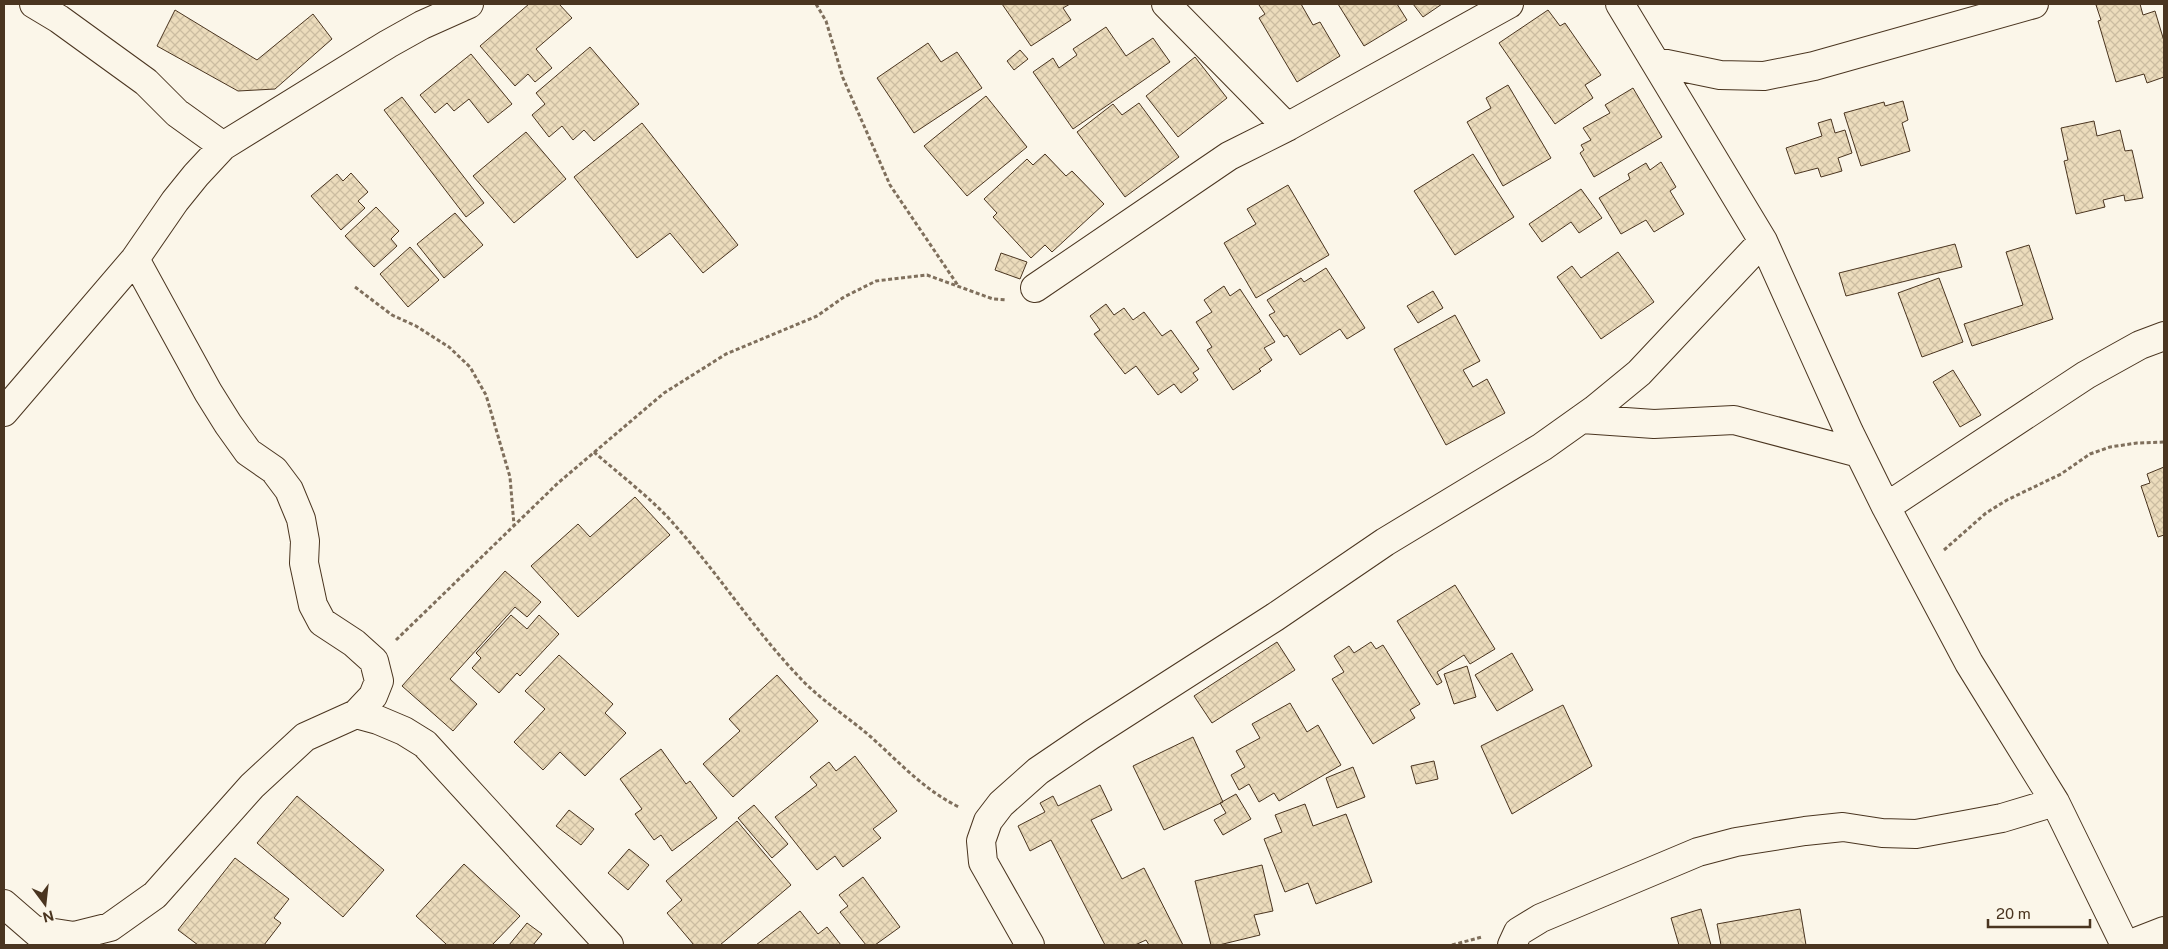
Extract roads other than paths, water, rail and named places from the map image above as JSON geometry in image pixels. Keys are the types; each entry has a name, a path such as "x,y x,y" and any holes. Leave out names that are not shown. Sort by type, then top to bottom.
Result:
{"street":[{"path":"34,4 59,19 146,82 177,113 223,146"},
{"path":"4,412 135,259 180,194 223,146 388,44 419,14 469,4"},
{"path":"1166,4 1287,127"},
{"path":"1035,288 1229,156 1287,127 1510,4"},
{"path":"1620,4 1763,241 1886,507 1969,664 2055,802 2126,945 2164,931"},
{"path":"1656,62 1720,76 1764,76 1814,66 2034,4"},
{"path":"1030,945 984,862 981,841 988,821 1001,804 1038,770 1275,617 1385,542 1542,446 1582,419 1640,372 1763,241"},
{"path":"4,904 43,938 74,936 110,927 155,894 252,786 304,737 356,714 373,696 378,681 374,661 354,643 322,622 313,605 304,563 305,541 301,519 289,490 274,470 248,452 228,424 208,392 135,259"},
{"path":"1886,507 2086,376 2140,345 2164,336"},
{"path":"1582,419 1654,424 1734,420 1859,452"},
{"path":"356,714 378,720 404,731 425,744 609,945"},
{"path":"1512,945 1518,932 1541,918 1698,852 1736,842 1824,829 1843,828 1882,834 1916,834 2002,818 2055,802"}]}
